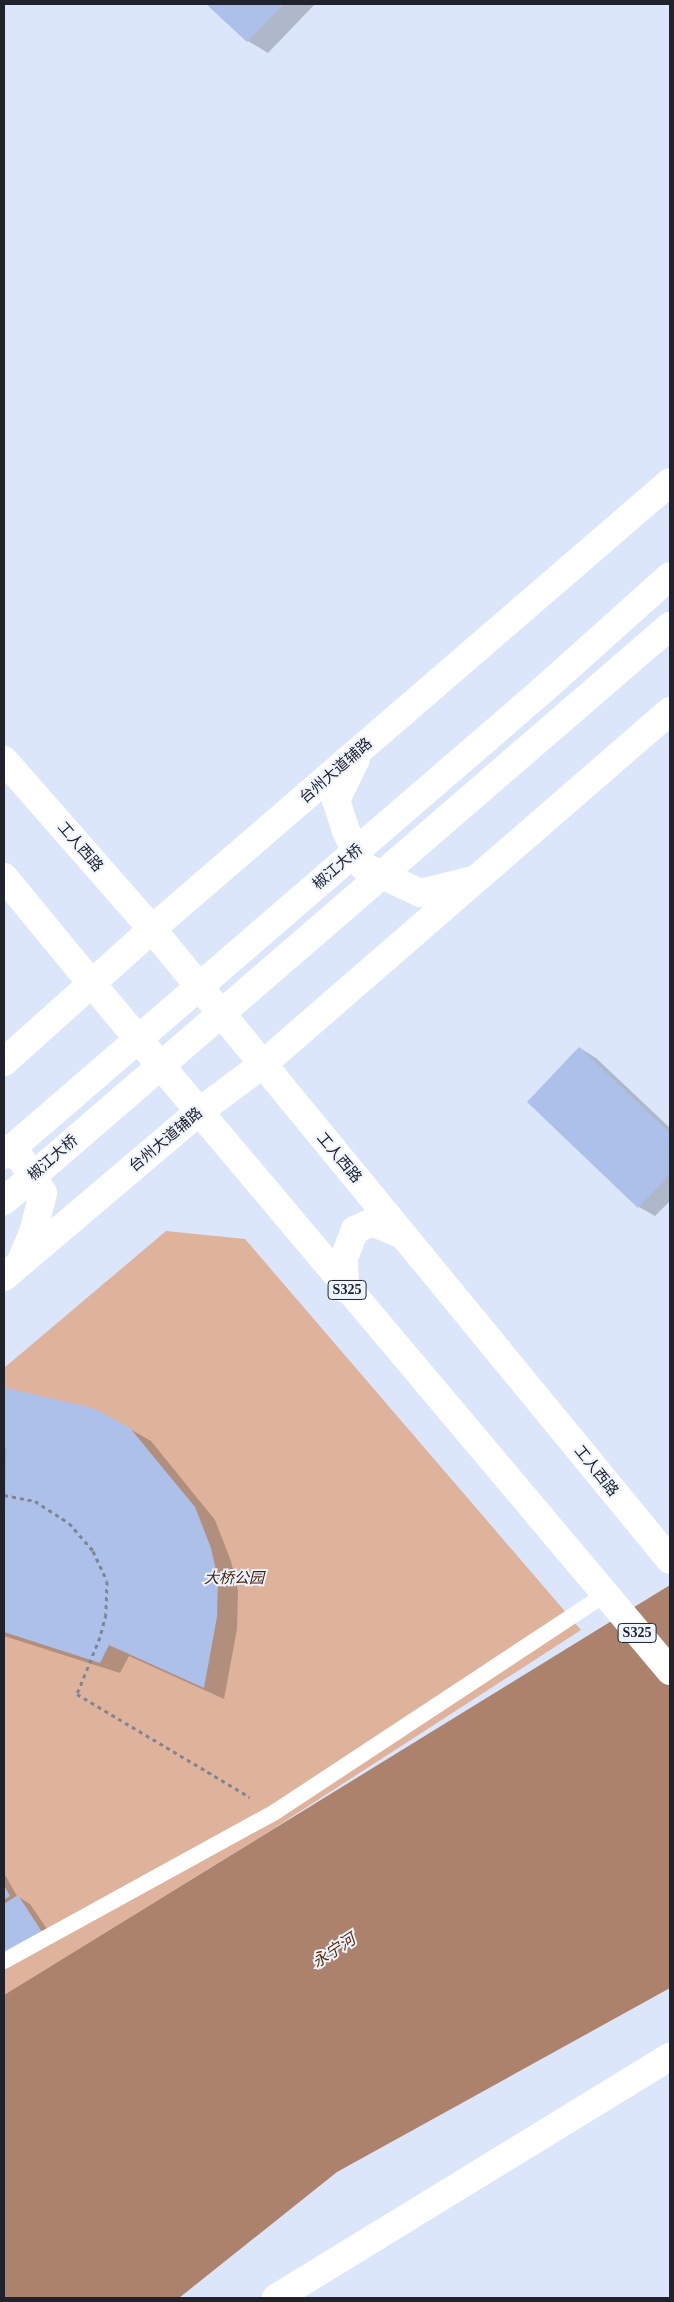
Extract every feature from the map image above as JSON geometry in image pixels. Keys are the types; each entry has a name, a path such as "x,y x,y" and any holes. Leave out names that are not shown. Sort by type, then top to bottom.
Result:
{"main road":[{"name":"台州大道辅路","path":"4,1062 152,929 670,482"},
{"name":"椒江大桥","path":"4,1155 544,689 670,576"},
{"name":"椒江大桥","path":"4,1201 670,626"},
{"name":"台州大道辅路","path":"12,1270 200,1112 262,1065 670,711"},
{"path":"361,749 336,800 346,831 363,866 420,893 477,879"},
{"name":"工人西路","path":"4,760 152,929 664,1552"},
{"path":"4,876 92,984"},
{"name":"S325","path":"92,984 346,1289 670,1672"},
{"path":"4,1148 21,1158 43,1193 34,1230 12,1270"},
{"path":"346,1289 344,1258 355,1230 372,1222 404,1236"},
{"path":"276,2298 670,2057"}],"lane":[{"path":"4,1961 274,1812 604,1595"}],"path":[{"path":"4,1495 35,1502 69,1523 93,1551 107,1581 106,1614 100,1638 77,1694 274,1812"}],"green space":[{"name":"大桥公园","path":"166,1231 245,1239 581,1630 265,1834 4,1995 4,1368"}],"water":[{"name":"永宁河","path":"670,1585 670,1988 337,2172 179,2298 4,2298 4,1995"}],"building":[{"path":"206,4 284,4 247,42"},
{"path":"579,1047 670,1133 670,1174 638,1208 527,1102"},
{"path":"6,1388 93,1408 130,1428 195,1507 211,1548 218,1579 217,1617 204,1688 109,1645 100,1663 4,1632"},
{"path":"4,1885 10,1896 4,1900"},
{"path":"18,1895 42,1932 4,1953 4,1904"}]}
